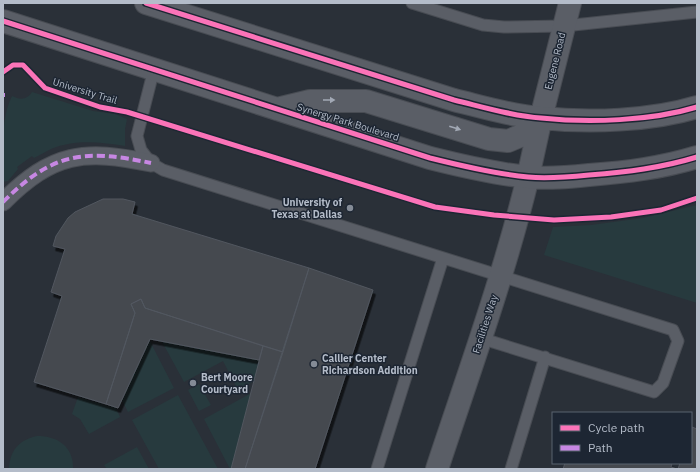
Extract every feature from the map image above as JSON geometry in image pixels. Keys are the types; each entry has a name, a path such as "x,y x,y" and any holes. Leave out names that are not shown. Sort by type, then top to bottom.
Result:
{"street":[{"path":"146,3 454,100 496,110 541,118 592,120 640,118 697,108"},
{"name":"Eugene Road","path":"528,177 541,118 570,3"},
{"name":"Synergy Park Boulevard","path":"3,21 430,158 486,172 528,177 553,178 632,172 677,163 697,157"},
{"path":"277,109 310,101 366,101 489,138 508,141 527,134 541,118"},
{"path":"3,202 14,191 37,173 62,160 84,155 106,155 151,162"},
{"name":"Facilities Way","path":"437,469 500,276 518,218 528,177"}],"lane":[{"path":"412,3 484,25 504,27 564,26 697,12"},
{"path":"154,70 137,136 142,150 151,162 163,170 673,330 678,341 663,383 654,392 480,338"},
{"path":"376,469 443,258"},
{"path":"511,469 545,357"}],"green space":[{"path":"32,92 93,111 115,114 127,119 125,129 125,146 88,142 60,146 34,158 32,156 17,167 18,169 8,181 3,182 3,138 8,105 12,96 26,98"},
{"path":"697,205 697,303 544,255 553,227 591,225 643,218"},
{"path":"148,316 274,355 268,373 238,390 223,361 184,382"},
{"path":"139,320 174,388 128,412 117,390"},
{"path":"199,384 211,405 199,411 188,390"},
{"path":"264,386 238,469 230,469 204,419"},
{"path":"178,395 218,469 159,469 132,420"},
{"path":"78,397 111,407 113,402 120,417 89,434 80,419 72,414"},
{"path":"37,436 52,438 63,444 71,455 73,469 9,469 11,456 20,443"},
{"path":"137,447 149,469 107,469 104,465"}],"building":[{"path":"103,199 123,199 135,202 132,214 309,268 283,352 145,308 141,299 131,304 135,313 106,404 34,382 62,296 51,292 65,249 53,246 56,236 68,218 75,212"},
{"name":"Callier Center Richardson Addition","path":"309,268 373,290 315,469 245,469"},
{"path":"141,299 145,308 263,346 259,360 150,339 118,408 106,404 135,313 131,304"},
{"path":"263,346 283,352 245,469 231,469"},
{"path":"692,427 697,429 697,469 678,469 680,464 692,464"},
{"path":"565,464 672,464 671,467 677,469 563,469"}],"marked path":[{"path":"3,202 21,185 38,173 54,164 71,158 107,156 151,163"}],"cycle path":[{"path":"146,3 454,100 519,115 560,120 620,120 679,112 697,107"},
{"path":"3,21 430,158 503,174 528,177 559,178 644,169 697,157"},
{"name":"University Trail","path":"3,72 13,65 23,65 45,88 100,107 127,112 435,207 494,215 554,220 611,217 661,210 697,198"}],"place":[{"name":"University of Texas at Dallas","path":"350,208"},
{"name":"Callier Center Richardson Addition","path":"314,364"},
{"name":"Bert Moore Courtyard","path":"193,383"}]}
